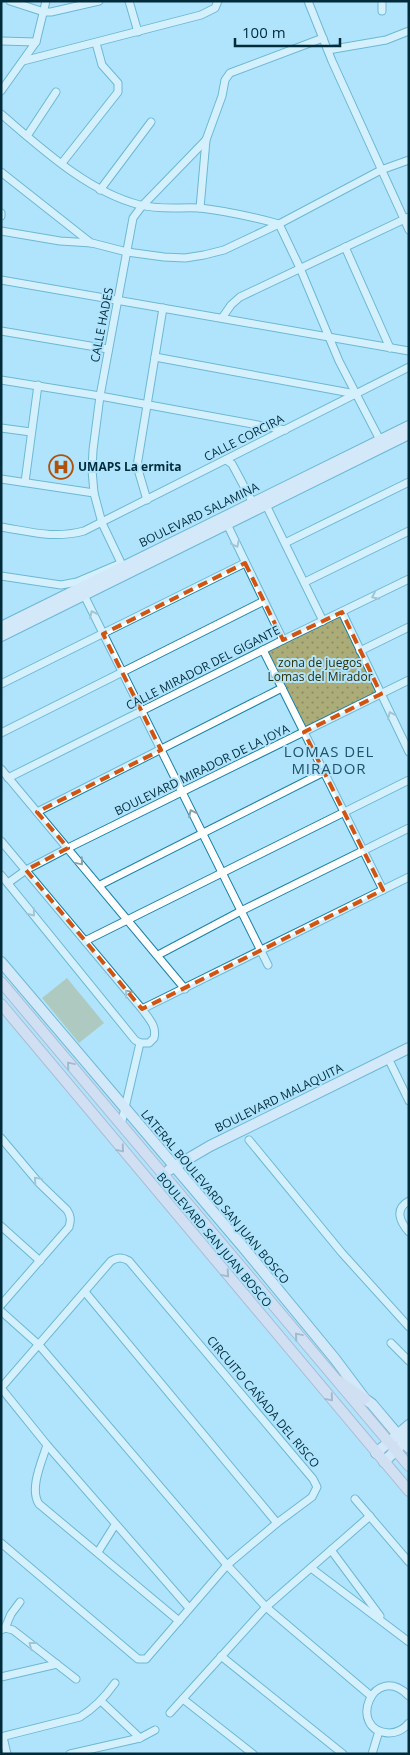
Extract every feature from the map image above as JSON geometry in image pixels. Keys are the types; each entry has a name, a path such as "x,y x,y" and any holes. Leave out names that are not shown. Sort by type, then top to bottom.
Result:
{"main road":[{"name":"BOULEVARD SAN JUAN BOSCO","path":"1,982 332,1377 409,1466"},
{"name":"BOULEVARD SAN JUAN BOSCO","path":"1,1004 409,1491"},
{"path":"90,1112 101,1102"},
{"path":"332,1377 365,1399"}],"street":[{"path":"10,1 44,12 57,12 99,1"},
{"path":"1,91 36,42 46,1"},
{"path":"129,1 138,32"},
{"path":"23,61 208,13 215,8 218,1"},
{"path":"308,1 381,170 406,218 409,230"},
{"path":"382,1 382,11"},
{"path":"328,50 386,40 409,31"},
{"name":"CALLE HADES","path":"122,565 102,523 94,493 93,450 108,349 133,218 142,206 206,140 225,80 230,73 323,38"},
{"path":"1,40 36,42"},
{"path":"62,163 120,87 102,65 96,43"},
{"path":"27,136 56,92"},
{"path":"1,114 62,163 100,190 123,200 142,206 200,208 238,214 279,224"},
{"path":"100,190 151,122"},
{"path":"200,208 206,140"},
{"path":"1,231 164,257 185,258 204,255 224,250 279,224 381,170 409,160"},
{"path":"1,172 92,244"},
{"path":"222,318 231,305 240,297 406,218"},
{"path":"279,224 300,268 329,338 380,440"},
{"path":"345,247 390,348"},
{"path":"1,280 409,352"},
{"path":"147,500 138,466 163,308"},
{"path":"1,331 108,349"},
{"path":"154,357 356,394"},
{"name":"CALLE CORCIRA","path":"1,527 56,536 84,531 409,367"},
{"path":"1,380 285,430"},
{"path":"25,482 38,385"},
{"name":"BOULEVARD SALAMINA","path":"1,627 122,565 409,426"},
{"path":"1,428 31,432"},
{"name":"BOULEVARD SALAMINA","path":"1,636 409,434"},
{"path":"226,460 232,464 253,503"},
{"path":"1,479 94,493"},
{"path":"285,542 409,482"},
{"path":"266,505 323,621"},
{"path":"226,524 283,640"},
{"path":"305,582 409,531"},
{"path":"1,684 245,563"},
{"path":"1,576 61,585 77,582 122,565"},
{"name":"CALLE MIRADOR DEL GIGANTE","path":"8,778 283,640 409,580"},
{"path":"84,595 268,965"},
{"path":"1,733 264,601"},
{"path":"342,612 409,752"},
{"path":"360,651 409,627"},
{"path":"263,650 383,890"},
{"name":"BOULEVARD MIRADOR DE LA JOYA","path":"8,883 26,870 68,848 409,680"},
{"path":"37,812 282,688"},
{"path":"400,735 409,731"},
{"path":"1,769 100,885 185,989"},
{"path":"100,885 324,772"},
{"path":"84,941 343,811 409,780"},
{"path":"158,955 241,911 409,828"},
{"path":"1,841 142,1009 154,1026 154,1038 149,1043 140,1043 136,1040 1,875"},
{"path":"142,1009 409,877"},
{"name":"LATERAL BOULEVARD SAN JUAN BOSCO","path":"1,962 329,1351 365,1399 372,1404 405,1441"},
{"path":"121,1125 140,1043"},
{"name":"BOULEVARD MALAQUITA","path":"162,1174 210,1146 409,1048"},
{"path":"388,1058 409,1101"},
{"path":"1,1138 39,1183 67,1210 71,1221 69,1227 1,1305"},
{"path":"249,1140 342,1253 409,1327"},
{"path":"409,1201 400,1210 400,1218 409,1232"},
{"path":"1,1226 40,1261"},
{"name":"CIRCUITO CAÑADA DEL RISCO","path":"1,1388 111,1261 117,1258 124,1258 130,1261 313,1479 316,1488 312,1496 227,1565 146,1659 138,1659 1,1542"},
{"path":"85,1292 277,1523"},
{"path":"1,1311 39,1346 227,1565 266,1607 371,1696"},
{"path":"391,1343 409,1361"},
{"path":"1,1388 46,1445 190,1608"},
{"path":"376,1453 405,1441 409,1425"},
{"path":"46,1445 34,1488 39,1504 179,1621"},
{"path":"384,1462 392,1447"},
{"path":"356,1499 409,1562"},
{"path":"170,1713 266,1607 370,1516"},
{"path":"98,1552 115,1525"},
{"path":"331,1550 385,1622"},
{"path":"311,1568 409,1642"},
{"path":"20,1602 3,1629 13,1630 76,1679"},
{"path":"221,1656 343,1754"},
{"path":"1,1677 57,1664"},
{"path":"7,1754 2,1737 80,1717 91,1711 115,1683"},
{"path":"409,1684 406,1694 397,1688 382,1687 367,1702 366,1715 369,1722 379,1731 394,1733 409,1723"},
{"path":"183,1699 253,1754"},
{"path":"101,1701 140,1738"},
{"path":"70,1754 140,1738 154,1730"},
{"path":"372,1754 379,1731"}],"highlighted area":[{"path":"245,563 283,640 342,612 381,694 304,732 383,890 142,1009 26,870 68,848 37,812 161,750 103,634"}],"green space":[{"name":"zona de juegos Lomas del Mirador","path":"340,612 380,694 304,734 262,650"},
{"path":"67,978 104,1023 79,1043 42,998"}],"place":[{"name":"UMAPS La ermita","path":"61,467"}],"district":[{"name":"LOMAS DEL MIRADOR","path":"329,760"}]}
